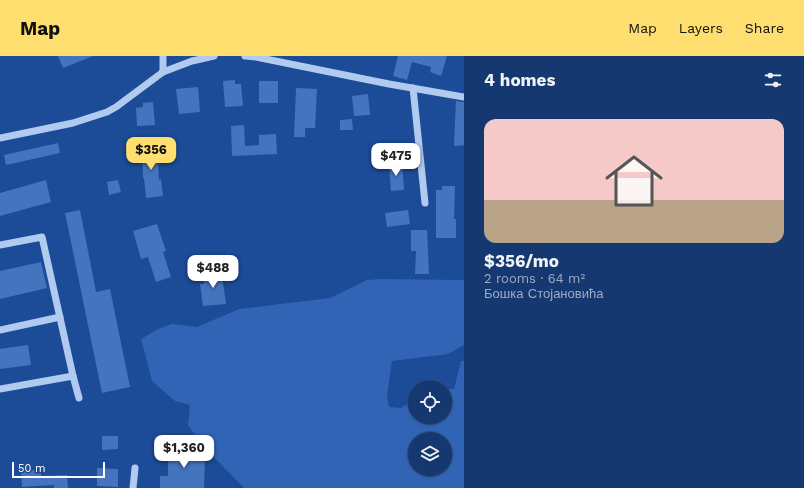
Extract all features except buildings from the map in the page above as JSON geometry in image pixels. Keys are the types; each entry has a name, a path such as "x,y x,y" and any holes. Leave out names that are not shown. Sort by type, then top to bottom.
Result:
{"street":[{"path":"163,56 163,72"},
{"path":"0,138 73,123 107,112 163,72 192,61 214,56"},
{"path":"245,56 256,56 464,97"},
{"path":"413,88 425,203"},
{"path":"0,245 42,237 79,398"},
{"path":"0,330 60,317"},
{"path":"0,388 73,376"},
{"path":"133,488 136,468"}],"shaded area":[{"path":"367,280 464,280 464,345 448,354 392,361 387,396 389,407 401,408 408,404 408,424 452,424 452,389 454,389 461,361 464,361 464,488 244,488 202,445 188,425 190,405 175,401 152,381 141,339 158,329 172,324 197,327 239,309 330,298"}]}
